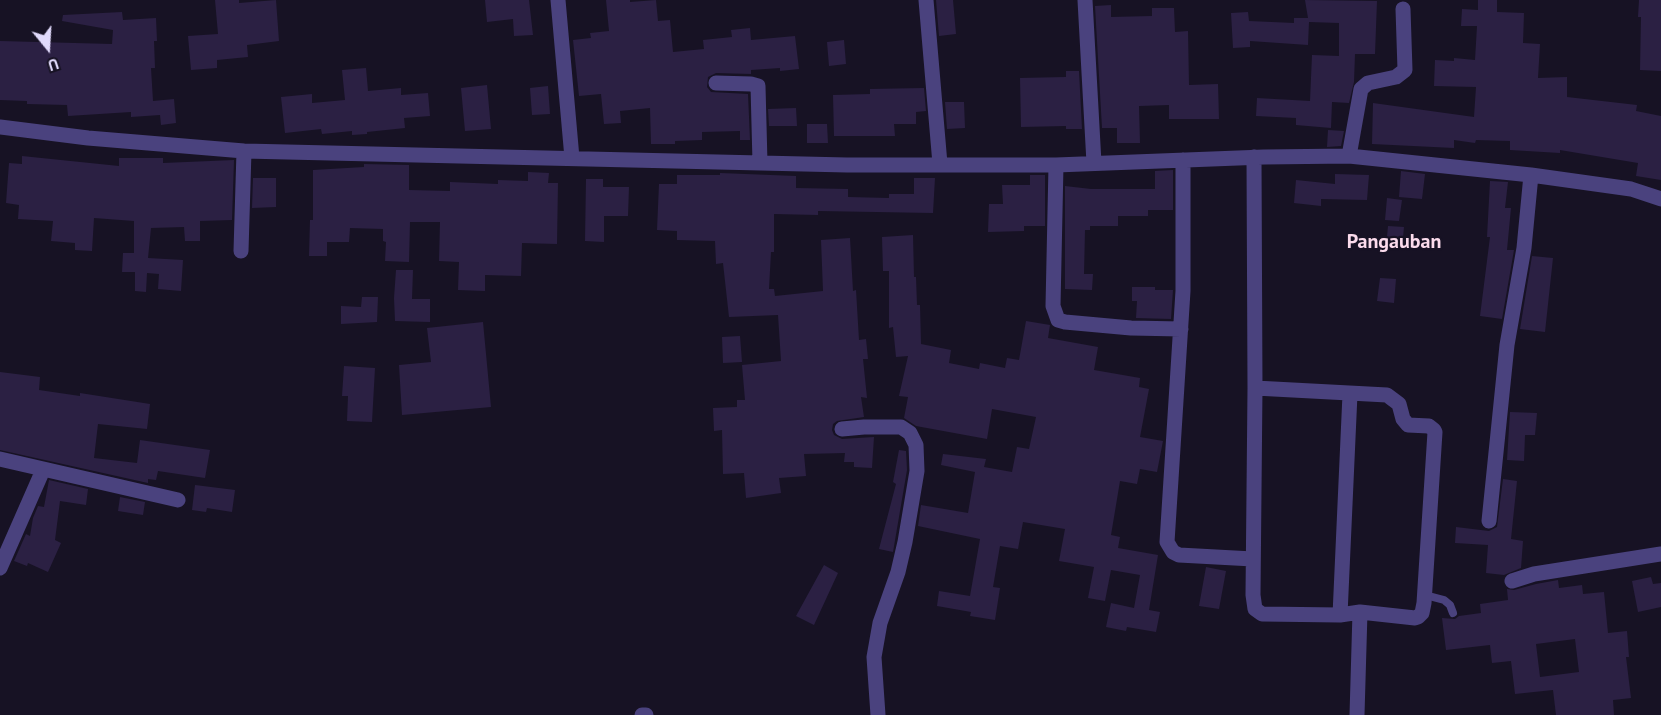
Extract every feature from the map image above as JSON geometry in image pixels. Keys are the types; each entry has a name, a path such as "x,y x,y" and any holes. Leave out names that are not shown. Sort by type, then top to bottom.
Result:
{"street":[{"path":"558,0 572,158"},
{"path":"927,0 939,164"},
{"path":"1085,0 1094,163"},
{"path":"1349,156 1361,89 1368,83 1396,77 1405,70 1403,9"},
{"path":"716,83 758,86 760,163"},
{"path":"0,127 88,138 244,151 847,165 1056,165 1254,157 1349,156 1531,175 1631,189 1661,199"},
{"path":"241,251 244,151"},
{"path":"1254,157 1256,388 1253,601 1256,612 1340,615 1360,612 1415,618 1422,613 1425,595 1435,432 1429,426 1408,425 1403,419 1399,404 1387,394 1256,388"},
{"path":"1184,160 1181,329 1167,542 1173,552 1179,555 1253,559"},
{"path":"1056,165 1053,306 1058,320 1131,328 1181,329"},
{"path":"1489,521 1507,345 1524,248 1531,175"},
{"path":"1340,615 1350,394"},
{"path":"842,429 901,427 910,433 916,445 916,471 905,542 898,572 880,623 874,657 878,715"},
{"path":"0,459 178,500"},
{"path":"0,568 43,470"},
{"path":"1512,581 1534,574 1661,554"},
{"path":"1357,715 1360,612"}],"lane":[{"path":"1425,595 1444,600 1454,613"}],"building":[{"path":"215,0 239,0 239,3 276,0 279,41 247,45 248,57 217,60 217,68 191,70 188,36 218,34"},
{"path":"485,0 529,0 533,35 514,36 513,19 487,22"},
{"path":"606,0 630,0 630,2 656,0 658,21 670,20 673,52 704,49 703,40 732,37 731,30 750,28 751,40 795,36 799,69 751,70 751,74 716,73 708,77 707,87 711,92 748,94 750,140 740,140 740,131 702,132 702,140 675,141 675,144 651,144 650,108 620,111 621,123 604,124 601,94 579,96 573,40 591,38 590,33 609,31"},
{"path":"936,0 953,0 956,34 939,36"},
{"path":"1305,0 1377,1 1375,54 1355,54 1354,82 1349,103 1332,102 1331,128 1296,125 1296,118 1256,116 1257,98 1310,101 1312,55 1339,56 1339,23 1309,22 1308,45 1250,41 1250,47 1233,48 1231,13 1248,12 1249,21 1294,23 1294,18 1308,18"},
{"path":"1478,0 1497,0 1497,12 1524,13 1523,43 1540,44 1538,78 1567,77 1567,97 1637,105 1636,111 1661,116 1661,180 1636,176 1638,163 1560,150 1560,153 1510,150 1510,141 1476,140 1475,143 1454,140 1454,148 1372,144 1373,103 1474,117 1476,87 1434,86 1435,60 1454,61 1454,58 1475,60 1477,26 1461,26 1462,9 1478,10"},
{"path":"1639,0 1661,0 1661,71 1640,70"},
{"path":"1111,5 1111,17 1152,16 1152,8 1174,8 1175,32 1188,31 1189,85 1218,84 1219,119 1169,119 1169,105 1139,106 1140,143 1117,143 1117,128 1102,128 1095,6"},
{"path":"122,12 123,20 156,18 155,68 151,68 153,101 174,99 176,123 161,125 160,115 131,117 131,112 68,116 67,105 27,104 27,101 0,100 0,41 112,44 113,30 62,21 63,15"},
{"path":"844,40 846,64 829,66 827,42"},
{"path":"366,68 368,91 401,88 401,95 428,93 430,116 404,118 405,128 367,132 367,134 352,135 352,131 322,134 321,129 285,133 281,97 312,94 312,103 345,100 342,70"},
{"path":"1066,71 1079,71 1082,129 1066,129 1066,126 1021,127 1020,78 1066,77"},
{"path":"487,85 491,129 465,131 461,88"},
{"path":"548,86 550,114 532,115 530,88"},
{"path":"924,88 926,111 916,112 916,124 894,124 895,136 834,136 833,95 870,94 870,89"},
{"path":"945,102 964,102 965,128 947,129"},
{"path":"796,108 797,126 769,126 768,109"},
{"path":"807,124 827,124 828,143 807,143"},
{"path":"1328,130 1344,131 1341,146 1327,147"},
{"path":"22,156 119,166 119,158 163,158 163,163 234,160 232,220 200,221 200,241 185,241 184,227 151,228 148,258 183,260 181,291 158,289 159,274 147,273 146,292 135,291 135,272 122,272 123,253 134,253 134,221 94,218 92,251 75,250 75,243 51,241 53,221 18,219 19,205 6,203 9,163 22,164"},
{"path":"364,164 409,165 409,190 450,191 450,182 498,184 498,180 528,181 528,172 549,173 548,183 558,183 557,244 522,243 521,276 485,275 485,291 458,290 459,262 439,261 440,222 410,222 409,262 385,261 386,242 383,241 383,229 350,228 349,242 327,242 327,256 309,256 310,220 313,220 313,170 364,167"},
{"path":"1173,170 1173,210 1148,210 1148,216 1118,216 1118,226 1090,226 1090,230 1085,230 1084,274 1093,274 1092,290 1065,289 1065,186 1091,189 1155,189 1155,171"},
{"path":"1401,171 1425,174 1422,199 1399,197"},
{"path":"720,173 796,176 796,188 848,189 848,197 889,198 889,194 914,194 914,178 935,178 933,213 818,211 818,215 774,214 774,252 771,252 769,289 774,289 775,296 823,291 821,240 850,238 859,340 866,339 868,359 863,359 867,398 861,397 864,417 837,421 833,424 832,430 834,435 842,439 874,437 872,468 854,467 854,462 844,462 845,453 804,454 806,476 779,478 781,493 746,498 744,473 723,474 722,430 714,431 713,408 737,407 737,400 745,400 742,365 781,361 778,315 729,317 723,263 716,264 715,241 677,240 677,231 657,230 659,184 677,184 677,175 720,175"},
{"path":"1335,174 1369,175 1367,200 1321,199 1321,206 1294,203 1296,180 1335,184"},
{"path":"1030,175 1045,175 1045,226 1024,226 1024,231 988,232 989,204 1003,204 1002,185 1030,185"},
{"path":"253,178 276,178 276,207 252,208"},
{"path":"586,179 603,179 603,187 629,187 628,216 604,216 604,242 585,241"},
{"path":"1490,181 1508,182 1505,208 1511,208 1507,250 1514,250 1502,319 1480,316 1490,237 1487,237"},
{"path":"1387,198 1402,200 1399,221 1385,220"},
{"path":"1388,226 1404,227 1402,248 1386,247"},
{"path":"913,235 914,277 916,277 917,305 920,305 921,344 951,350 949,363 979,369 980,363 1005,368 1007,358 1019,360 1026,321 1050,325 1048,338 1098,347 1094,370 1140,378 1139,387 1149,389 1140,437 1163,441 1157,472 1140,469 1137,484 1120,481 1111,535 1120,537 1118,548 1158,555 1149,610 1160,612 1156,632 1127,627 1126,631 1106,627 1111,603 1134,608 1140,575 1111,570 1105,601 1088,598 1094,567 1059,561 1065,529 1023,522 1018,549 1000,546 993,587 1000,588 995,620 970,616 971,612 937,606 939,591 970,596 980,539 918,526 921,505 968,513 975,472 941,465 943,454 986,459 984,467 1012,472 1017,447 1029,449 1036,417 992,409 987,439 916,426 904,418 908,397 899,396 908,356 896,357 893,327 889,328 889,271 883,271 882,237"},
{"path":"1532,256 1553,258 1545,332 1520,329"},
{"path":"396,270 413,270 412,299 430,299 430,322 395,321"},
{"path":"1380,278 1396,279 1394,303 1377,301"},
{"path":"1132,287 1173,290 1171,319 1136,318 1137,301 1132,301"},
{"path":"362,297 378,297 377,322 341,324 341,306 361,307"},
{"path":"483,322 491,407 402,415 399,365 431,362 427,328"},
{"path":"740,336 742,362 723,363 722,337"},
{"path":"344,366 375,368 372,422 347,421 348,396 342,396"},
{"path":"0,372 40,377 39,390 80,396 80,393 150,404 147,429 98,424 94,458 137,463 140,440 210,450 205,478 158,471 156,480 148,479 148,483 0,450"},
{"path":"1510,412 1537,413 1535,435 1525,435 1524,461 1507,460"},
{"path":"899,450 906,451 907,470 893,552 879,549 896,484 893,482"},
{"path":"1503,479 1517,481 1511,539 1523,541 1521,568 1504,575 1486,573 1488,545 1455,543 1456,527 1489,531 1497,527"},
{"path":"49,480 88,489 86,505 60,501 55,540 61,543 48,572 28,563 27,566 14,561 26,534 30,536 38,506 44,507"},
{"path":"195,485 235,490 232,512 207,508 206,512 192,510"},
{"path":"120,497 145,502 143,515 118,511"},
{"path":"824,565 838,573 814,625 796,616"},
{"path":"1206,567 1226,571 1219,609 1199,606"},
{"path":"1651,577 1653,584 1661,583 1661,607 1638,612 1632,581"},
{"path":"1558,580 1559,588 1582,585 1583,594 1604,592 1608,633 1627,631 1629,657 1626,657 1631,698 1613,700 1614,715 1556,715 1553,690 1515,694 1511,661 1492,663 1490,645 1446,650 1442,618 1455,619 1459,616 1481,613 1480,604 1508,600 1507,589 1514,590","holes":["1575,639 1579,672 1540,677 1536,644"]}],"district":[{"name":"Pangauban","path":"1394,242"}]}
